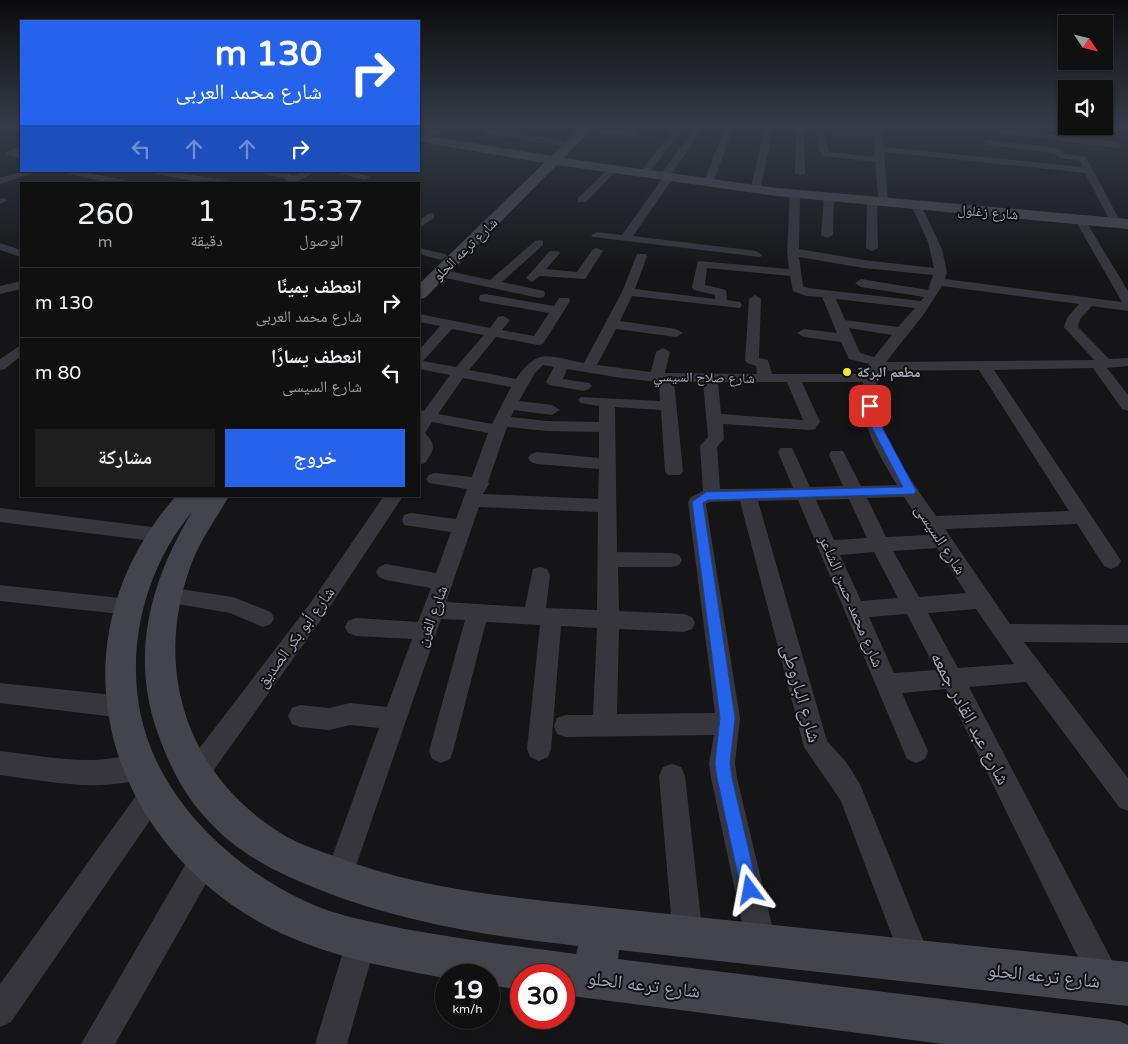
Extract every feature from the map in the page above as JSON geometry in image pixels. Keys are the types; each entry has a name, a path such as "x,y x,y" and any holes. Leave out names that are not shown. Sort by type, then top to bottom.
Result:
{"street":[{"path":"2,179 20,175"},
{"path":"88,175 122,182"},
{"path":"170,175 218,182"},
{"path":"269,175 286,180 301,175"},
{"path":"353,175 364,177"},
{"path":"355,182 369,175"},
{"name":"شارع ترعه الحلو","path":"420,275 533,175"},
{"name":"شارع ترعه الحلو","path":"420,293 536,175"},
{"path":"582,200 607,175"},
{"name":"شارع زغلول","path":"655,175 792,192"},
{"name":"شارع زغلول","path":"660,175 877,202 1122,223"},
{"path":"709,181 711,175"},
{"path":"756,187 759,175"},
{"path":"872,248 878,175"},
{"path":"1091,175 1122,223"},
{"path":"625,239 667,176"},
{"path":"792,192 792,252 799,290 834,292 933,289"},
{"path":"827,235 829,196"},
{"path":"834,292 841,323 854,356 874,369 933,289 937,250 916,205"},
{"path":"420,223 430,216"},
{"path":"1080,220 1128,302"},
{"path":"597,235 756,256"},
{"path":"476,310 494,286 539,243"},
{"path":"0,246 20,254"},
{"path":"420,250 441,256"},
{"path":"577,282 597,251"},
{"path":"792,252 933,289"},
{"path":"530,281 554,253"},
{"path":"588,369 628,292 641,256"},
{"path":"721,303 721,293 698,287 701,264 795,273"},
{"path":"440,273 494,286 530,281 577,282 595,280"},
{"path":"0,283 20,278"},
{"path":"530,281 539,294"},
{"path":"861,283 1089,301 1128,307"},
{"path":"0,290 20,285"},
{"path":"628,292 735,305"},
{"name":"شارع الفرن","path":"338,879 393,719 503,419 561,306 486,298"},
{"path":"755,299 752,360 763,364 765,379"},
{"path":"1089,301 1074,318 1071,327 1102,364 1128,406"},
{"name":"شارع صلاح السيسي","path":"420,318 492,333 538,351 562,364 588,369 662,377 765,379 793,378 874,369 1128,362"},
{"path":"420,458 426,449 422,427 459,373 503,320"},
{"path":"841,323 902,332"},
{"path":"420,357 449,324"},
{"path":"611,324 676,333"},
{"path":"804,333 848,339"},
{"path":"0,366 20,351"},
{"path":"663,352 662,377 668,406 674,471"},
{"path":"562,364 554,382 607,402 668,406"},
{"path":"420,365 521,384"},
{"path":"984,366 1111,561"},
{"name":"شارع السيسى","path":"874,369 869,394 872,418 899,474 981,600 1032,672 1118,774 1128,798"},
{"path":"714,418 809,426 812,422 793,378"},
{"path":"710,379 716,439 708,446 712,496"},
{"path":"605,725 608,620 607,402"},
{"path":"422,427 503,419 552,410"},
{"path":"503,419 548,426 580,425 607,427"},
{"name":"شارع محمد حسن الشاعر","path":"786,452 806,494 916,751"},
{"name":"شارع عبد القادر جمعه","path":"837,455 911,606 1117,982"},
{"path":"538,458 607,464"},
{"path":"435,479 477,492 607,506"},
{"path":"762,946 724,778 723,748 728,724 697,502 700,498 712,496 910,491"},
{"name":"شارع الباروطى","path":"747,495 816,747 837,771 851,793 917,962"},
{"name":"شارع ترعه الحلو","path":"190,497 160,535 142,570 129,607 122,639 121,664 126,727 147,779 176,826 205,858 237,884 274,908 316,927 361,942 494,965 1119,1044"},
{"name":"شارع ترعه الحلو","path":"216,497 204,512 183,548 167,594 160,632 160,678 170,727 194,776 228,817 277,852 338,879 396,898 493,915 762,946 1117,982"},
{"name":"شارع أبو بكر الصديق","path":"194,776 316,610 393,497"},
{"path":"0,515 160,535"},
{"path":"931,523 1082,517"},
{"path":"411,520 464,527"},
{"path":"829,548 943,541"},
{"path":"608,559 672,560"},
{"path":"386,572 444,582"},
{"path":"539,749 542,616 540,575"},
{"path":"0,593 129,607"},
{"path":"167,594 234,605 263,618"},
{"path":"856,610 981,600"},
{"path":"433,610 684,623"},
{"path":"440,751 478,613"},
{"path":"356,627 426,631"},
{"path":"1005,633 1128,634"},
{"path":"887,684 1032,672"},
{"path":"0,694 123,707"},
{"path":"300,716 329,719 350,714 393,719"},
{"path":"566,726 728,724"},
{"path":"0,763 100,774 126,771 147,779 0,1011"},
{"path":"672,776 688,938"},
{"path":"97,1044 205,858"},
{"path":"594,978 601,928"},
{"path":"331,1044 361,942"}],"place":[{"name":"مطعم البركة","path":"847,372"}],"route":[{"path":"750,890 724,778 722,763 728,718 697,502 700,498 706,496 910,491 884,444 872,418 870,406"}]}
